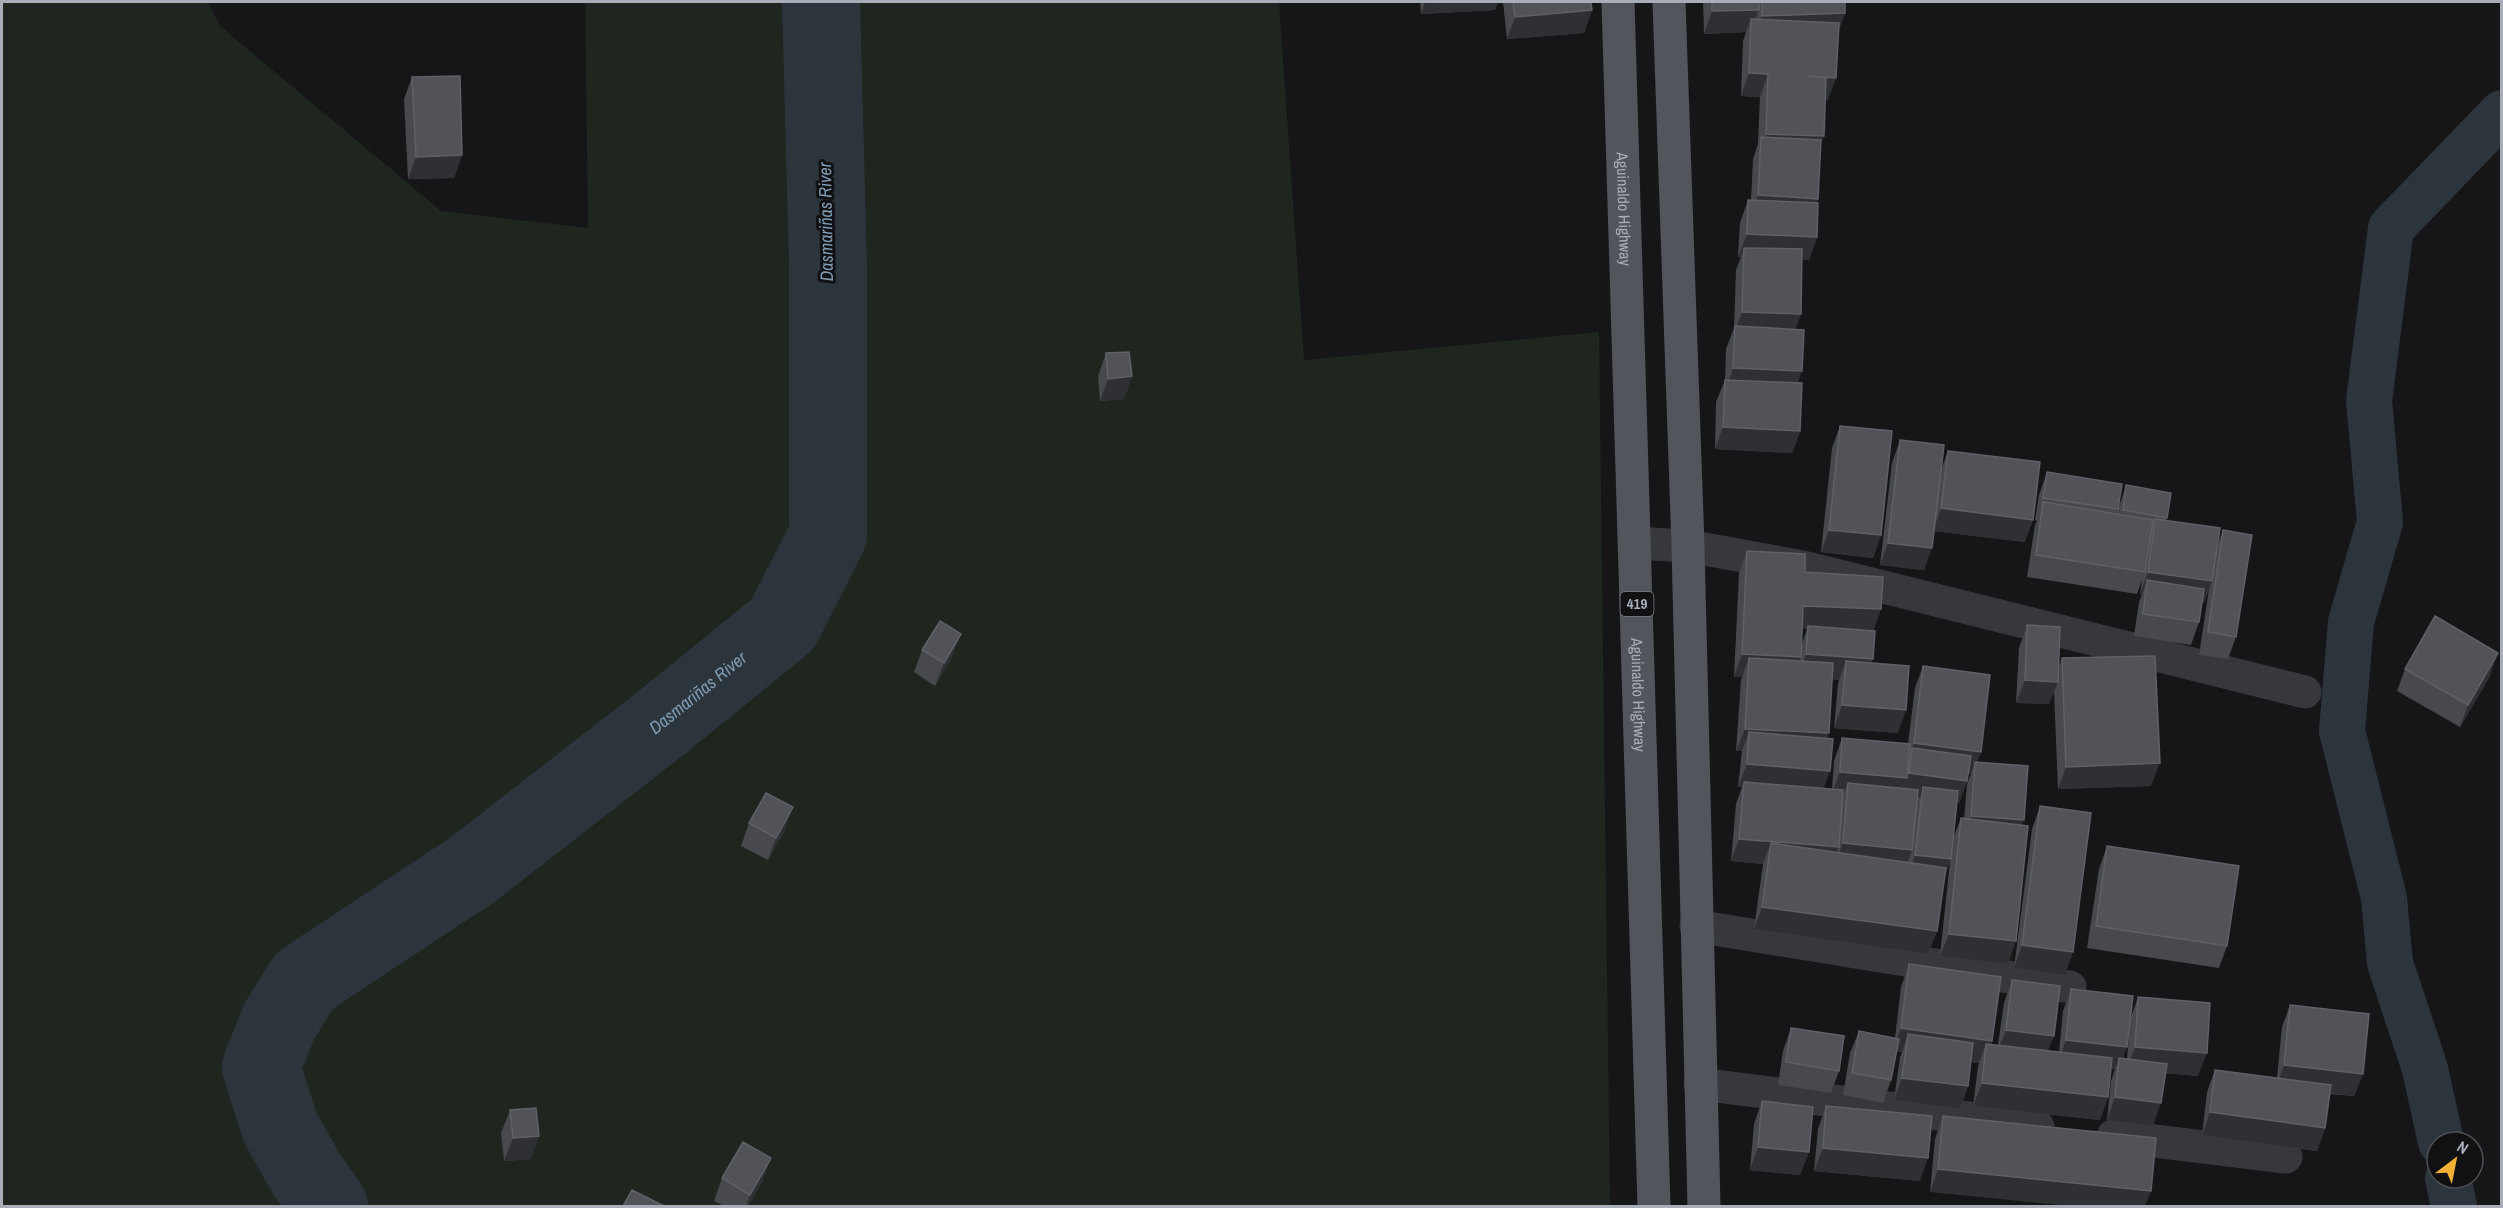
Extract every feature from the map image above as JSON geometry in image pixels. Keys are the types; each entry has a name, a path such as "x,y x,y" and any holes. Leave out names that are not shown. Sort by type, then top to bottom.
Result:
{"main road":[{"name":"Aguinaldo Highway","path":"1618,2 1654,1206"},
{"path":"1669,2 1688,546 1704,1206"}],"street":[{"path":"1635,543 1688,546 1803,567 2305,693"},
{"path":"1696,926 2070,987"},
{"path":"1700,1084 2286,1157"}],"shaded area":[{"path":"2,2 208,2 220,26 441,211 588,228 585,2 1279,2 1304,360 1599,332 1610,1206 2,1206"}],"building":[{"path":"1513,2 1591,2 1592,10 1515,17"},
{"path":"1712,2 1759,2 1759,10 1712,11"},
{"path":"1762,2 1845,2 1845,13 1762,16"},
{"path":"1751,19 1839,23 1836,78 1808,76 1826,78 1824,136 1766,134 1768,74 1749,73"},
{"path":"460,76 462,155 416,157 412,77"},
{"path":"1761,137 1821,140 1818,199 1758,195"},
{"path":"1748,200 1818,203 1817,237 1747,234"},
{"path":"1744,248 1802,249 1801,314 1742,312"},
{"path":"1735,326 1804,330 1802,371 1733,368"},
{"path":"1129,352 1132,376 1108,379 1106,353"},
{"path":"1725,380 1802,383 1800,431 1723,427"},
{"path":"1840,426 1892,431 1881,535 1829,530"},
{"path":"1900,440 1944,445 1932,548 1888,543"},
{"path":"1948,451 2040,462 2033,520 1941,508"},
{"path":"2047,472 2122,484 2118,509 2043,498"},
{"path":"2126,485 2171,493 2167,518 2123,510"},
{"path":"2043,502 2153,520 2145,572 2036,555"},
{"path":"2155,519 2220,528 2212,581 2148,572"},
{"path":"2223,530 2252,535 2236,637 2208,632"},
{"path":"1747,551 1805,554 1805,572 1883,577 1881,609 1803,606 1801,657 1742,654"},
{"path":"2147,580 2204,589 2199,622 2143,614"},
{"path":"2435,616 2498,653 2468,705 2405,669"},
{"path":"940,621 961,634 944,663 922,650"},
{"path":"2027,625 2060,627 2058,682 2025,680"},
{"path":"1808,626 1875,631 1873,659 1806,654"},
{"path":"2155,656 2160,763 2066,767 2062,658"},
{"path":"1749,658 1833,663 1829,733 1745,729"},
{"path":"1846,661 1909,666 1906,710 1842,705"},
{"path":"1923,666 1990,675 1981,752 1914,743"},
{"path":"1749,732 1833,739 1830,771 1747,764"},
{"path":"1842,738 1910,744 1907,778 1840,772"},
{"path":"1912,748 1971,756 1967,781 1909,773"},
{"path":"1975,762 2028,766 2024,820 1971,816"},
{"path":"1744,782 1843,790 1839,847 1739,839"},
{"path":"1848,783 1918,790 1912,850 1843,843"},
{"path":"1923,787 1958,791 1951,859 1915,855"},
{"path":"766,793 793,807 776,838 749,823"},
{"path":"2040,806 2091,813 2073,952 2022,945"},
{"path":"1961,818 2028,826 2016,941 1949,934"},
{"path":"1771,843 1946,868 1937,931 1762,907"},
{"path":"2107,846 2239,866 2227,946 2096,926"},
{"path":"1909,964 2001,977 1992,1041 1901,1028"},
{"path":"2012,980 2060,986 2054,1036 2006,1030"},
{"path":"2071,989 2133,996 2127,1047 2066,1040"},
{"path":"2138,997 2210,1003 2207,1053 2135,1047"},
{"path":"2290,1005 2369,1014 2363,1074 2284,1065"},
{"path":"1791,1028 1844,1036 1839,1071 1786,1062"},
{"path":"1859,1031 1899,1039 1891,1080 1852,1073"},
{"path":"1908,1034 1973,1043 1968,1086 1902,1078"},
{"path":"1986,1044 2112,1058 2108,1097 1982,1083"},
{"path":"2119,1058 2167,1064 2161,1103 2115,1097"},
{"path":"2215,1070 2331,1085 2325,1128 2210,1112"},
{"path":"1762,1101 1813,1107 1809,1152 1758,1147"},
{"path":"1826,1106 1932,1116 1928,1158 1823,1148"},
{"path":"536,1108 539,1136 513,1138 510,1110"},
{"path":"1943,1116 2156,1138 2151,1191 1938,1169"},
{"path":"743,1142 771,1158 750,1195 722,1178"},
{"path":"632,1190 664,1206 623,1206"}],"waterway":[{"name":"Dasmariñas River","path":"329,1206 307,1175 280,1127 261,1067 279,1022 304,981 472,870 661,723 783,624 828,535 828,265 821,2"},
{"path":"2438,1130 2425,1069 2390,963 2384,898 2342,731 2351,622 2380,522 2369,401 2391,228 2502,113"},
{"path":"2451,1190 2454,1206"}]}
